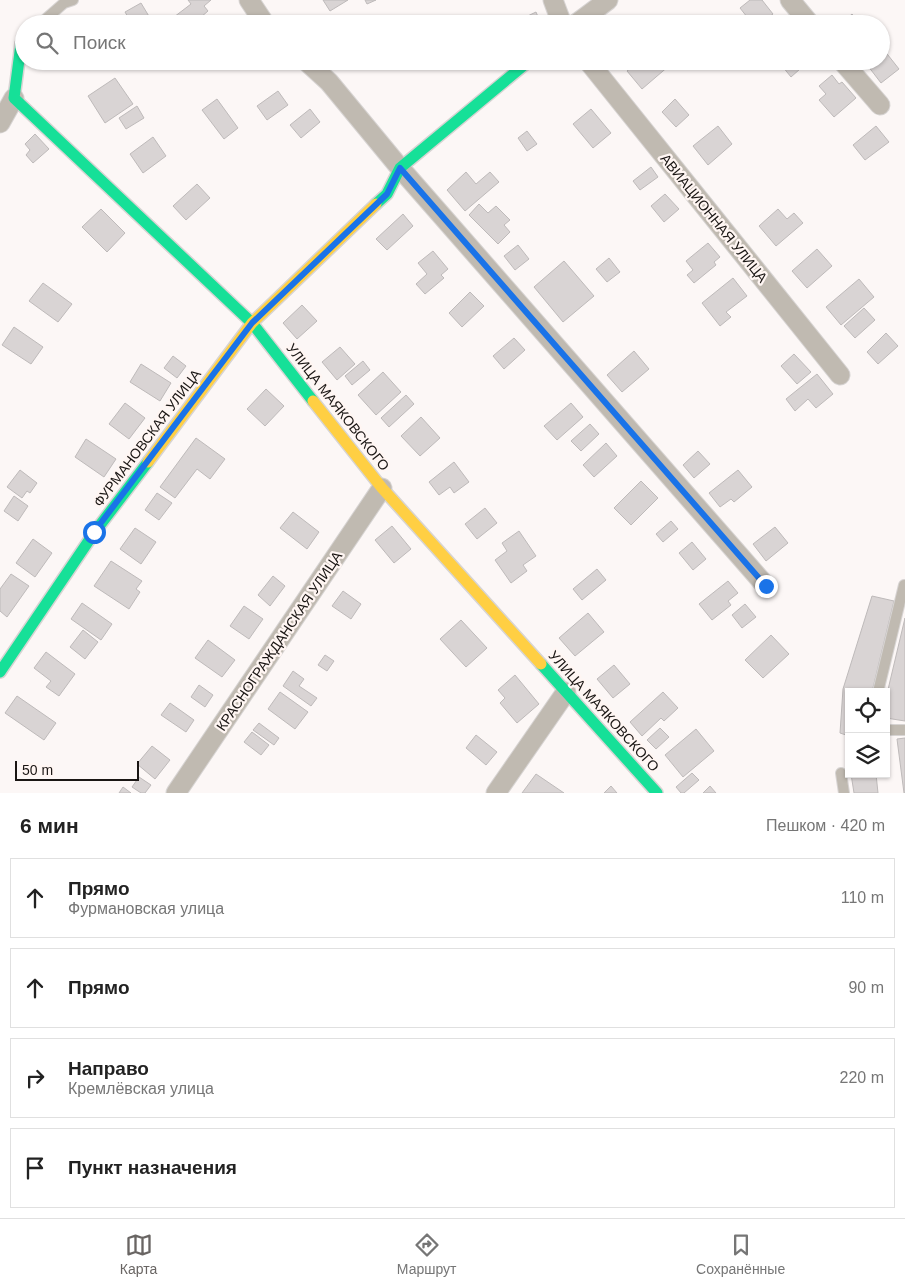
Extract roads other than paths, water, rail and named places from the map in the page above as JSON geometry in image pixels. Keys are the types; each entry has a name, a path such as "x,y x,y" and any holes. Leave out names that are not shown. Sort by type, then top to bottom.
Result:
{"street":[{"path":"249,0 259,15"},
{"path":"553,0 559,15"},
{"path":"588,15 608,0"},
{"path":"790,0 802,15"},
{"path":"0,124 14,98 18,70"},
{"path":"316,70 329,82 400,168 766,586"},
{"path":"400,168 518,70"},
{"name":"АВИАЦИОННАЯ УЛИЦА","path":"595,70 840,375"},
{"path":"850,70 880,106"},
{"name":"УЛИЦА МАЯКОВСКОГО","path":"14,98 252,323 382,488 657,793"},
{"name":"ФУРМАНОВСКАЯ УЛИЦА","path":"0,672 94,532 252,323 387,194 400,168"},
{"name":"КРАСНОГРАЖДАНСКАЯ УЛИЦА","path":"176,793 382,488"},
{"path":"496,793 566,692"}],"lane":[{"path":"50,15 64,3 72,0"},
{"path":"879,688 905,583"},
{"path":"890,730 905,730"},
{"path":"841,773 844,793"}]}
